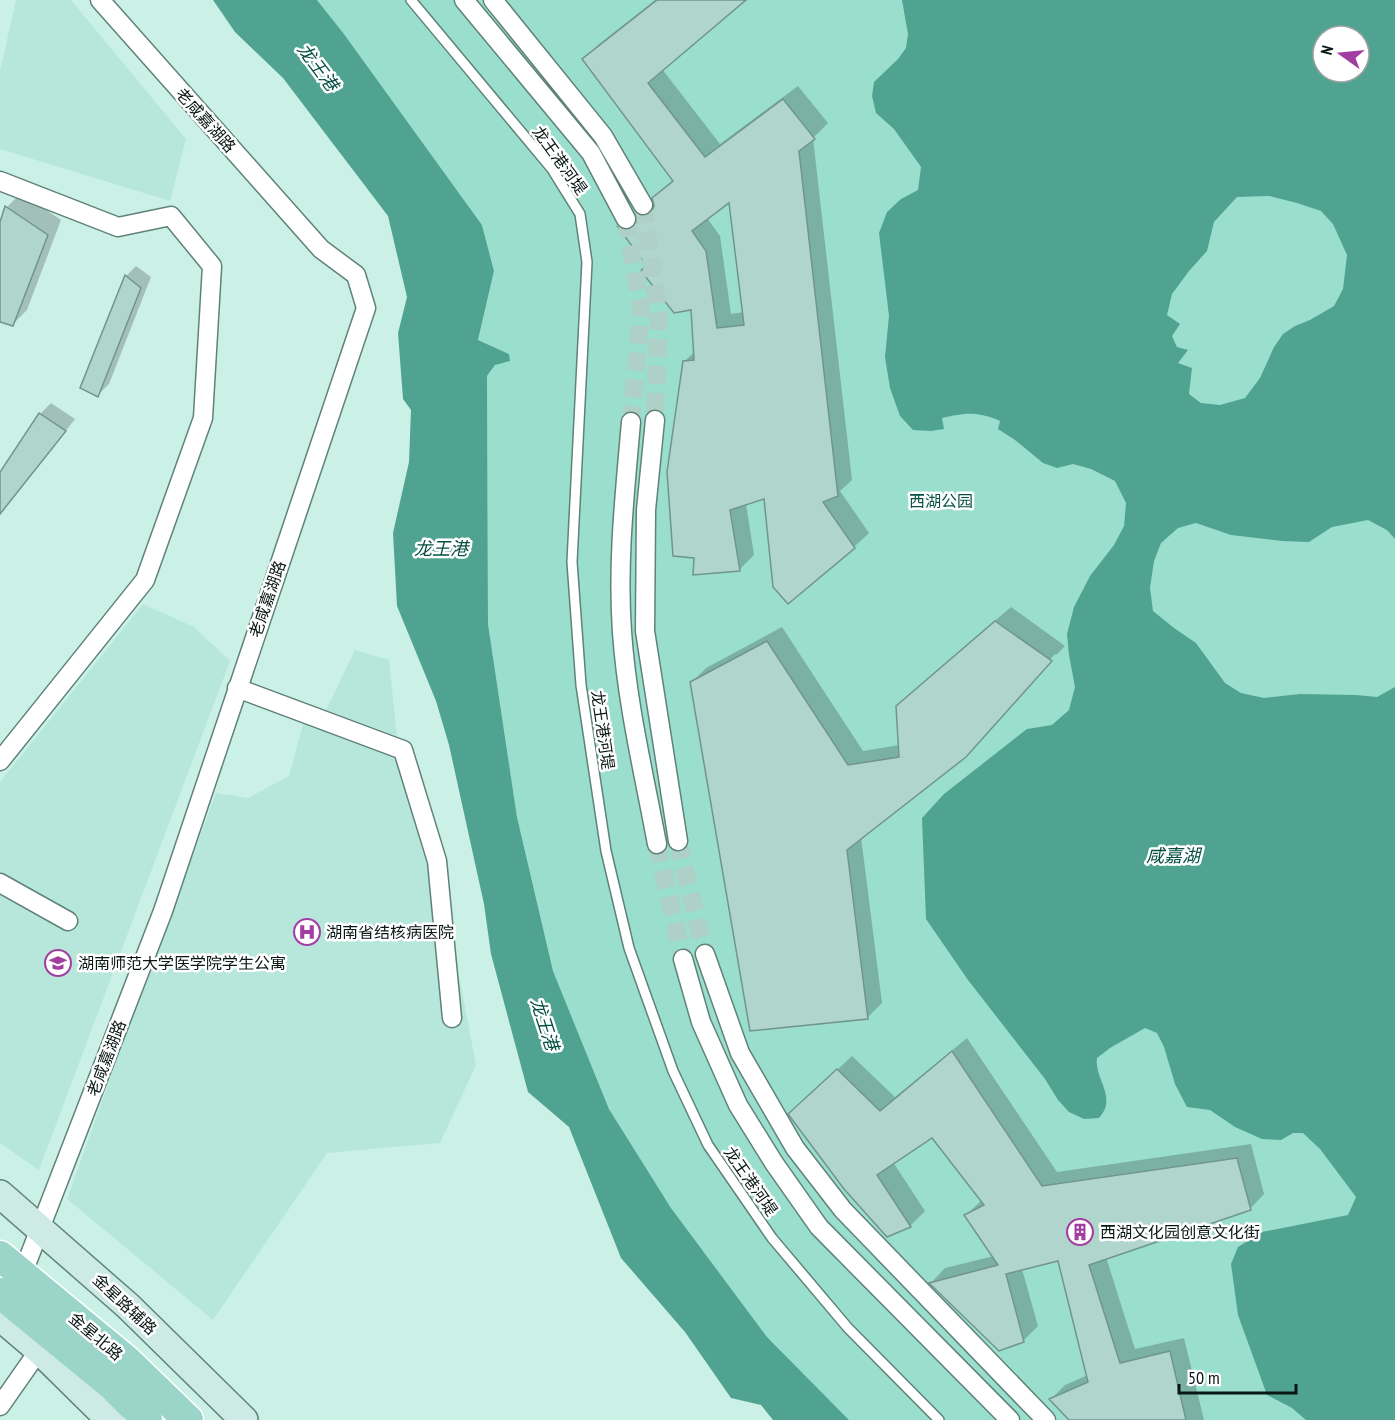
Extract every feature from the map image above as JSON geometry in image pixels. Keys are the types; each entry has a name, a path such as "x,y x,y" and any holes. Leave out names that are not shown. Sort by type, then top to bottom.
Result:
{"main road":[{"name":"金星北路","path":"7,1275 46,1344 113,1386 147,1420"},
{"name":"金星北路","path":"7,1275 127,1361 188,1420"}],"street":[{"name":"老咸嘉湖路","path":"7,1275 163,911 366,308 356,275 321,249 100,0"},
{"path":"464,0 591,153 626,219"},
{"path":"493,0 603,136 643,205"},
{"path":"0,181 118,227 171,216 212,266 203,418 145,580 0,761"},
{"path":"655,420 646,510 645,631 678,841"},
{"path":"631,422 621,550 621,631 629,698 657,844"},
{"path":"237,688 403,750 437,861 452,1018"},
{"path":"0,883 69,921"},
{"path":"705,954 740,1053 795,1148 843,1210 1046,1420"},
{"path":"683,959 701,1022 738,1106 819,1227 1010,1420"},
{"name":"金星路辅路","path":"0,1194 128,1306 244,1420"},
{"path":"0,1317 46,1344 110,1420"},
{"path":"0,1406 46,1344"}],"lane":[{"name":"龙王港河堤","path":"411,0 552,169 580,214 587,262 572,562 581,685 606,851 629,948 674,1071 708,1145 772,1238 848,1328 939,1420"}],"shaded area":[{"path":"16,0 71,0 186,139 170,201 0,149 0,71"},
{"name":"湖南师范大学医学院学生公寓","path":"143,604 194,627 230,661 39,1170 0,1143 0,782"},
{"path":"355,650 389,660 397,736 326,710"},
{"name":"湖南省结核病医院","path":"305,717 403,761 435,849 476,1065 440,1143 327,1153 213,1320 67,1199 137,1003 216,793 248,798 289,776"}],"green space":[{"name":"西湖公园","path":"317,0 1395,0 1395,1420 849,1420 767,1337 671,1208 609,1109 553,971 517,817 488,624 487,376 495,365 509,354 478,340 494,271 482,225"}],"water":[{"name":"龙王港","path":"213,0 317,0 482,225 494,271 478,340 509,354 510,361 495,365 487,376 488,624 517,817 553,971 609,1109 671,1208 767,1337 849,1420 773,1420 761,1405 731,1398 685,1332 621,1258 569,1127 528,1092 491,954 484,904 449,745 436,701 397,606 393,533 409,462 411,410 403,399 398,333 407,297 388,216 283,78 235,32"},
{"name":"咸嘉湖","path":"902,0 1395,0 1395,539 1387,530 1368,520 1332,527 1309,542 1231,535 1196,523 1178,528 1161,543 1154,561 1150,588 1153,611 1196,643 1225,683 1241,693 1264,698 1300,694 1377,697 1395,687 1395,1420 1306,1420 1292,1408 1267,1395 1238,1315 1231,1264 1238,1247 1262,1232 1348,1215 1356,1197 1320,1149 1303,1133 1293,1133 1281,1140 1262,1139 1235,1127 1210,1110 1187,1107 1175,1084 1164,1047 1157,1033 1145,1028 1097,1058 1097,1066 1106,1095 1104,1110 1099,1118 1084,1119 1069,1112 968,980 926,919 922,818 944,794 1027,729 1052,725 1069,710 1075,687 1067,634 1074,607 1090,576 1114,545 1124,526 1126,503 1115,481 1091,469 1073,464 1057,468 1043,463 998,429 1000,421 977,414 958,415 942,418 944,429 931,431 913,430 900,416 890,388 885,357 889,316 879,233 887,212 901,199 918,190 921,167 894,129 876,113 872,96 874,82 906,48 908,34","holes":["1269,196 1321,211 1333,224 1347,255 1343,289 1334,306 1283,334 1274,347 1260,378 1245,398 1220,405 1201,403 1189,394 1192,368 1178,363 1188,350 1177,347 1172,336 1180,324 1167,315 1172,294 1207,251 1214,222 1237,197"]}],"building":[{"path":"657,0 746,0 648,83 705,157 783,99 815,139 799,151 838,496 823,502 855,548 788,604 773,587 764,499 730,510 740,571 693,575 694,558 673,556 667,472 683,361 694,360 691,310 674,313 641,271 646,265 618,227 625,230 631,229 637,220 636,213 642,216 649,214 654,206 652,198 673,181 582,59","holes":["729,203 744,325 717,328 706,251 692,231"]},
{"path":"5,206 48,235 13,326 0,322 0,222"},
{"path":"125,275 141,288 98,397 80,388"},
{"path":"39,413 66,431 0,514 0,472"},
{"path":"995,621 1052,661 966,757 847,850 868,1019 750,1031 690,682 767,641 848,765 899,757 896,706"},
{"name":"西湖文化园创意文化街","path":"952,1051 1042,1186 1237,1158 1251,1210 1089,1265 1120,1363 1170,1351 1186,1420 1069,1420 1049,1399 1088,1382 1058,1261 1006,1274 1024,1342 999,1351 929,1283 998,1265 964,1215 984,1205 932,1138 877,1175 911,1227 887,1237 844,1189 788,1114 837,1069 880,1111"}],"tunnel":[{"path":"643,205 659,315 655,420"},
{"path":"626,219 641,311 631,422"},
{"path":"678,841 705,954"},
{"path":"657,844 683,959"}],"place":[{"name":"湖南省结核病医院","path":"307,932"},
{"name":"湖南师范大学医学院学生公寓","path":"58,963"},
{"name":"西湖文化园创意文化街","path":"1080,1232"}]}
